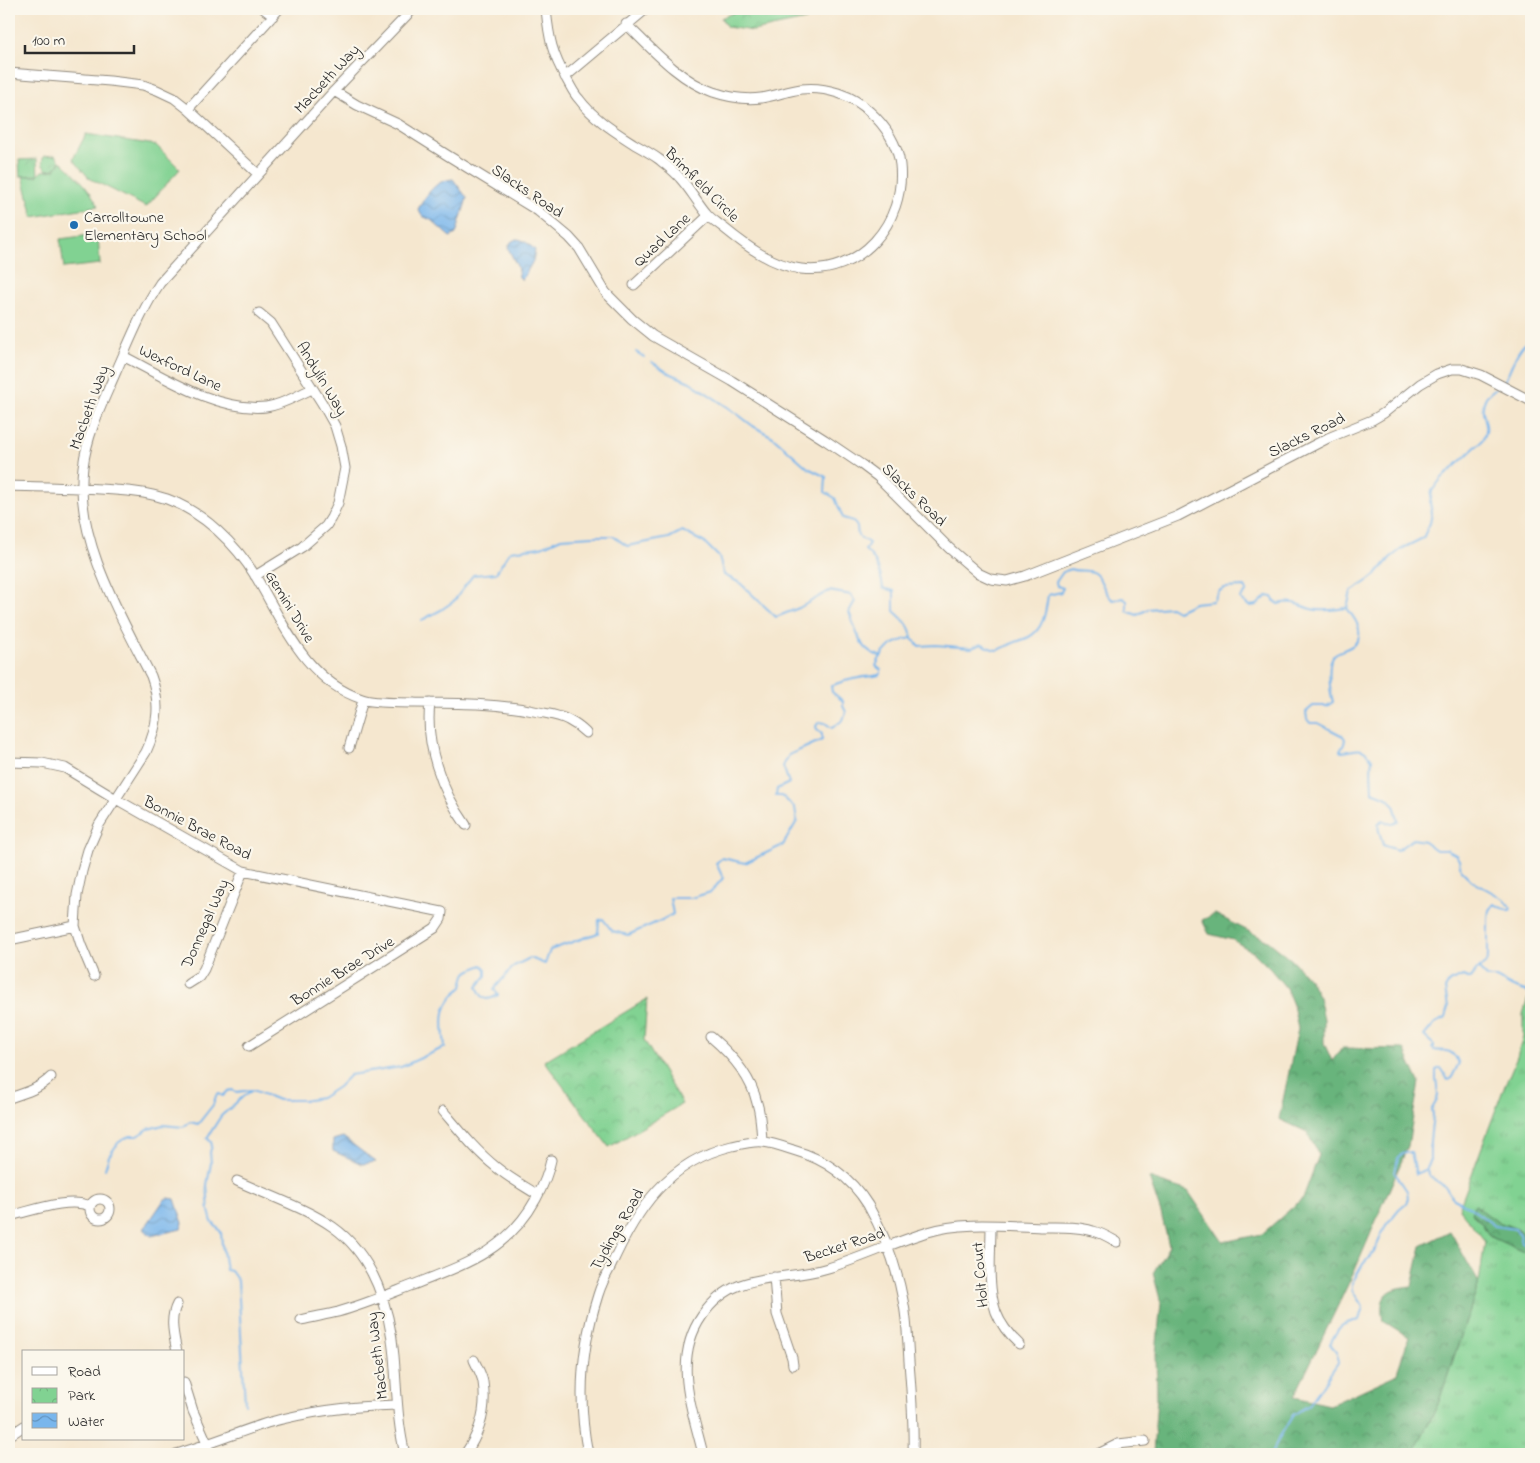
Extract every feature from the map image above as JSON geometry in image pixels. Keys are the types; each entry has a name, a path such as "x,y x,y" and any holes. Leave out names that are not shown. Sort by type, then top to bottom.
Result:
{"street":[{"path":"188,109 276,12 264,9"},
{"name":"Macbeth Way","path":"94,976 75,926 77,894 88,850 99,825 152,740 157,722 158,702 156,688 114,602 88,533 82,503 82,488 86,452 92,428 143,312 160,283 334,91 414,9"},
{"name":"Brimfield Circle","path":"546,9 554,56 577,98 590,113 616,133 657,158 674,172 708,216 737,239 758,253 782,265 818,270 844,263 870,247 882,233 893,214 899,191 900,165 895,146 882,124 869,110 859,103 834,92 810,88 763,98 730,96 712,92 682,75 626,24"},
{"path":"565,77 646,9"},
{"path":"9,73 110,81 143,85 157,90 174,98 188,109 258,174"},
{"name":"Slacks Road","path":"334,91 357,105 398,124 538,211 579,248 606,293 632,319 653,336 732,381 862,465 878,477 949,548 978,573 991,579 1007,581 1025,576 1178,516 1328,438 1372,420 1384,413 1420,384 1437,374 1452,369 1462,369 1481,375 1531,401"},
{"name":"Quad Lane","path":"634,285 708,216"},
{"name":"Andylin Way","path":"255,576 302,547 326,526 338,504 345,468 342,446 335,426 271,323 259,313"},
{"name":"Wexford Lane","path":"123,356 193,391 218,401 251,408 268,407 312,389"},
{"name":"Gemini Drive","path":"9,486 138,492 167,499 187,508 209,522 234,547 255,576 297,649 319,674 343,690 363,700 470,703 522,708 570,720 586,732"},
{"path":"349,748 363,700"},
{"path":"430,703 428,714 436,765 455,809 466,825"},
{"name":"Bonnie Brae Road","path":"9,762 32,762 59,766 243,871 442,912"},
{"name":"Donnegal Way","path":"188,984 199,978 204,969 243,871"},
{"name":"Bonnie Brae Drive","path":"249,1046 435,928 441,919 442,912"},
{"path":"9,940 75,926"},
{"path":"711,1037 733,1057 751,1087 757,1101 762,1142"},
{"path":"9,1098 42,1086 51,1077"},
{"path":"443,1111 488,1160 505,1174 538,1195"},
{"name":"Tydings Road","path":"588,1454 581,1407 582,1373 586,1342 598,1293 618,1250 652,1195 670,1176 702,1156 716,1150 762,1142 812,1155 828,1164 844,1176 866,1203 877,1221 887,1245 904,1305 913,1419 913,1454"},
{"path":"301,1320 339,1312 383,1297 476,1259 493,1249 528,1214 545,1182 550,1160"},
{"name":"Macbeth Way","path":"237,1181 317,1217 334,1227 360,1254 383,1297 389,1320 394,1355 397,1405 405,1454"},
{"path":"9,1216 70,1202 90,1206"},
{"name":"Becket Road","path":"703,1454 687,1383 685,1366 689,1342 694,1328 710,1306 726,1292 743,1283 756,1279 811,1273 929,1231 953,1226 1071,1228 1093,1231 1117,1242"},
{"name":"Holt Court","path":"991,1226 991,1280 996,1312 1009,1335 1019,1344"},
{"path":"774,1277 777,1314 793,1365"},
{"path":"177,1304 173,1321 177,1350"},
{"path":"465,1454 479,1430 482,1415 483,1381 474,1360"},
{"path":"185,1385 193,1412 208,1445"},
{"path":"176,1454 297,1416 355,1406 397,1405"},
{"path":"9,1436 22,1427"},
{"path":"1098,1454 1118,1444 1145,1441"},
{"path":"196,1454 208,1445"}],"green space":[{"path":"742,9 816,9 815,18 753,31 727,27 721,18"},
{"path":"86,134 156,145 180,169 146,207 89,178 73,159"},
{"path":"55,155 60,161 55,169 47,170 42,164 44,156"},
{"path":"37,159 38,175 20,176 19,160"},
{"path":"61,161 86,187 98,206 33,217 23,176 37,176 42,171 55,170"},
{"path":"98,234 100,264 64,268 60,239"},
{"path":"1215,914 1268,941 1292,960 1309,979 1319,997 1324,1019 1324,1043 1332,1061 1342,1048 1404,1049 1419,1082 1408,1146 1355,1270 1294,1397 1330,1405 1396,1375 1409,1337 1383,1321 1383,1299 1391,1291 1412,1286 1421,1246 1450,1231 1479,1283 1438,1404 1413,1454 1153,1454 1157,1397 1156,1353 1161,1303 1153,1273 1169,1246 1161,1213 1149,1178 1188,1191 1223,1242 1262,1234 1303,1198 1319,1155 1307,1132 1279,1119 1298,1029 1293,1005 1286,988 1254,953 1233,940 1209,934 1202,920"},
{"path":"1528,998 1531,999 1531,1245 1520,1230 1496,1221 1476,1206 1471,1213 1482,1223 1489,1236 1530,1255 1531,1454 1413,1454 1438,1404 1479,1283 1485,1241 1459,1209 1517,1057 1523,1037 1523,1014"},
{"path":"647,999 644,1040 682,1104 609,1147 544,1061"},
{"path":"1475,1205 1496,1221 1520,1230 1531,1245 1531,1260 1530,1255 1489,1236 1482,1223 1471,1213"}],"water":[{"path":"453,179 467,198 456,234 450,237 431,220 422,216 418,209 428,193 436,185"},
{"path":"516,239 524,241 535,250 533,261 522,280 519,277 517,266 508,248 511,242"},
{"path":"343,1137 376,1162 362,1164 333,1151 333,1140"},
{"path":"168,1198 175,1199 183,1223 181,1229 151,1236 144,1229 164,1200"}],"waterway":[{"path":"1502,383 1518,352 1531,339"},
{"path":"636,352 644,357"},
{"path":"652,362 667,372 690,382 753,426 773,437 808,468 826,477 825,492 835,498 843,518 853,521 857,527 858,536 869,543 865,550 878,567 883,588 894,591 894,611 908,626 912,638"},
{"path":"1271,1454 1293,1415 1309,1405 1339,1361 1336,1351 1330,1344 1338,1330 1347,1323 1359,1320 1363,1307 1352,1290 1352,1283 1363,1264 1374,1252 1386,1225 1406,1203 1408,1198 1407,1191 1395,1173 1398,1157 1411,1152 1416,1174 1426,1169 1430,1162 1432,1109 1438,1094 1436,1070 1441,1068 1446,1079 1449,1080 1459,1063 1449,1052 1434,1050 1432,1048 1434,1045 1424,1036 1435,1023 1445,1018 1448,1007 1445,989 1449,982 1463,976 1470,979 1485,964 1488,957 1489,910 1494,904 1507,910 1511,908 1504,899 1472,881 1461,870 1456,855 1447,850 1436,850 1424,841 1413,839 1397,850 1383,845 1378,825 1383,820 1391,824 1398,821 1391,801 1384,796 1372,792 1372,759 1362,750 1340,751 1344,744 1345,739 1343,736 1318,723 1310,723 1306,712 1313,706 1327,706 1333,702 1330,677 1332,658 1335,654 1352,646 1358,640 1359,628 1347,608 1351,592 1376,575 1390,558 1403,548 1423,538 1430,523 1432,513 1430,503 1432,491 1441,479 1483,440 1486,433 1483,403 1486,397 1498,386"},
{"path":"422,620 454,601 473,575 496,573 510,551 541,547 561,538 593,536 613,536 627,546 669,538 682,531 705,543 719,557 724,575 740,583 776,617 799,608 829,591 851,595 855,601 849,612 856,632 867,649 880,656"},
{"path":"245,1404 238,1281 231,1271 226,1270 221,1232 212,1222 209,1211 207,1185 212,1146 207,1138 221,1116 245,1095 253,1090 278,1100 321,1098 338,1087 350,1075 401,1067 445,1047 444,1014 449,1000 462,987 466,973 482,965 486,969 486,976 477,987 482,996 487,999 492,998 498,995 494,989 514,966 530,958 545,964 550,950 598,933 599,920 603,919 612,931 628,935 673,914 670,898 691,898 711,892 723,878 716,863 722,858 745,863 783,845 797,821 795,808 782,796 776,796 777,789 789,783 783,766 789,755 822,740 822,734 817,730 816,726 819,722 825,723 832,728 843,720 846,712 843,701 832,692 831,686 847,680 881,674 881,670 876,666 879,660 886,650 900,641 912,638 919,646 936,645 971,648 982,644 991,649 1002,649 1034,634 1041,624 1045,613 1048,595 1061,592 1063,588 1057,586 1056,582 1063,572 1070,569 1094,573 1113,600 1123,598 1127,601 1127,611 1137,615 1148,609 1170,607 1177,611 1194,603 1213,601 1219,591 1225,588 1245,587 1247,591 1240,599 1249,606 1257,605 1267,596 1272,597 1279,604 1292,603 1315,610 1347,608"},
{"path":"1480,970 1488,978 1496,978 1513,987 1531,993"},
{"path":"105,1169 109,1156 118,1143 125,1138 137,1136 148,1129 163,1125 183,1127 190,1122 198,1124 219,1094 223,1096 232,1090 237,1092 251,1090"},
{"path":"1427,1170 1428,1175 1444,1186 1454,1199 1468,1206 1495,1226 1515,1229 1520,1234 1522,1243 1531,1248"}],"place":[{"name":"Carrolltowne Elementary School","path":"74,225"}]}
